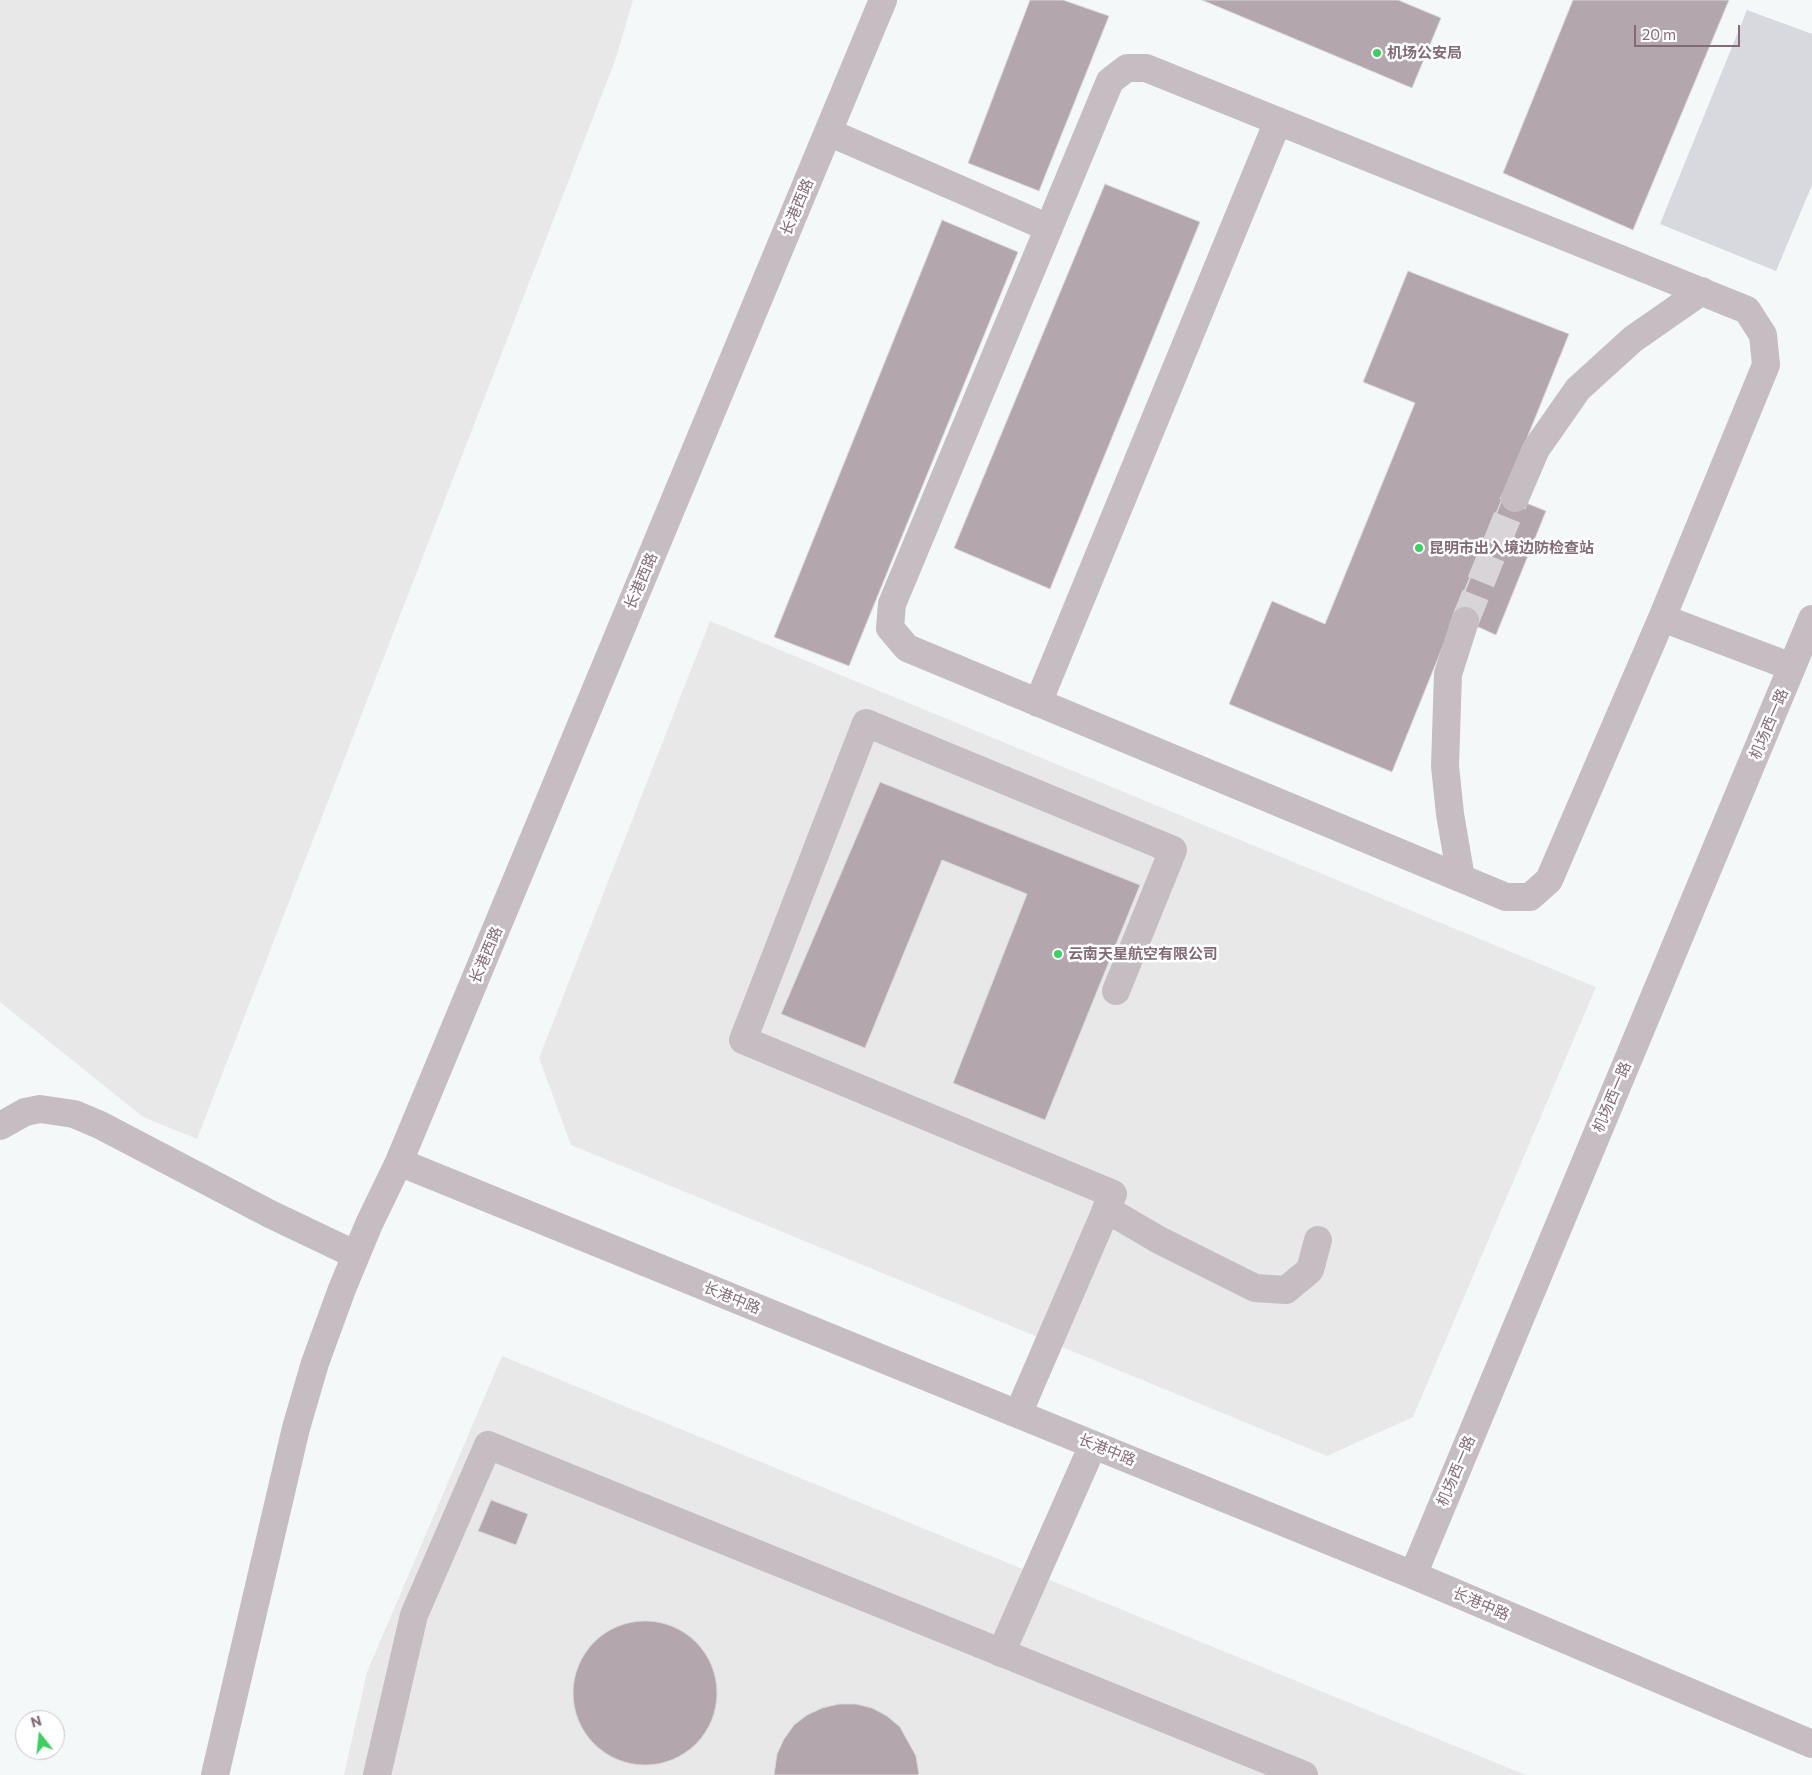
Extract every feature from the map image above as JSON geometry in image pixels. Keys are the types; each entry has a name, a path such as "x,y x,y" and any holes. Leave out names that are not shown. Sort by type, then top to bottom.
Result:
{"street":[{"name":"长港西路","path":"215,1775 296,1428 315,1363 356,1255 399,1162 883,0"},
{"path":"1127,68 1146,68 1278,121 1747,310 1763,335 1766,364 1662,618 1550,880 1530,897 1506,897 907,648 890,628 892,604 1110,81 1127,68"},
{"path":"1038,703 1278,121"},
{"path":"828,132 1049,228"},
{"path":"1515,498 1536,449 1578,389 1633,339 1702,291"},
{"path":"1662,618 1792,667"},
{"name":"机场西一路","path":"1413,1575 1812,619"},
{"path":"1461,878 1450,814 1445,766 1448,674 1465,621"},
{"path":"1018,1414 1112,1194 743,1040 866,723 1173,850 1116,991"},
{"path":"0,1126 25,1112 40,1109 74,1114 100,1125 270,1214 356,1255"},
{"name":"长港中路","path":"399,1162 1413,1575 1812,1744"},
{"path":"1106,1209 1159,1240 1255,1288 1286,1290 1310,1270 1318,1240"},
{"path":"377,1775 414,1615 488,1445 1304,1775"},
{"path":"1001,1653 1093,1445"}],"shaded area":[{"path":"0,0 633,0 615,61 197,1139 143,1117 0,1002"},
{"path":"1747,10 1812,34 1812,185 1776,271 1660,224"},
{"name":"云南天星航空有限公司","path":"710,621 1596,987 1413,1417 1327,1456 571,1145 539,1058"},
{"path":"502,1356 1526,1775 344,1775 367,1672"}],"building":[{"path":"1030,0 1063,0 1109,16 1039,191 968,163"},
{"name":"机场公安局","path":"1202,0 1398,0 1441,18 1412,88"},
{"path":"1573,0 1729,0 1633,230 1503,173"},
{"path":"1105,184 1200,222 1050,589 954,548"},
{"path":"942,220 1018,252 849,666 774,637"},
{"name":"昆明市出入境边防检查站","path":"1408,271 1569,334 1392,772 1229,704 1272,601 1325,624 1415,403 1363,382"},
{"path":"1504,494 1546,511 1496,635 1454,616"},
{"name":"云南天星航空有限公司","path":"880,782 1140,885 1045,1120 953,1083 1027,894 942,860 865,1048 781,1014"},
{"path":"491,1500 528,1514 516,1545 478,1531"},
{"path":"645,1621 673,1626 696,1642 712,1665 717,1693 712,1721 696,1744 673,1760 645,1765 617,1760 594,1744 578,1721 573,1693 578,1665 594,1642 617,1626"},
{"path":"839,1704 856,1704 872,1708 887,1716 900,1727 916,1756 919,1775 774,1775 777,1754 784,1739 794,1725 807,1715 822,1708"}],"tunnel":[{"path":"1465,621 1515,498"}],"place":[{"name":"机场公安局","path":"1377,53"},
{"name":"昆明市出入境边防检查站","path":"1419,548"},
{"name":"云南天星航空有限公司","path":"1058,954"}]}
